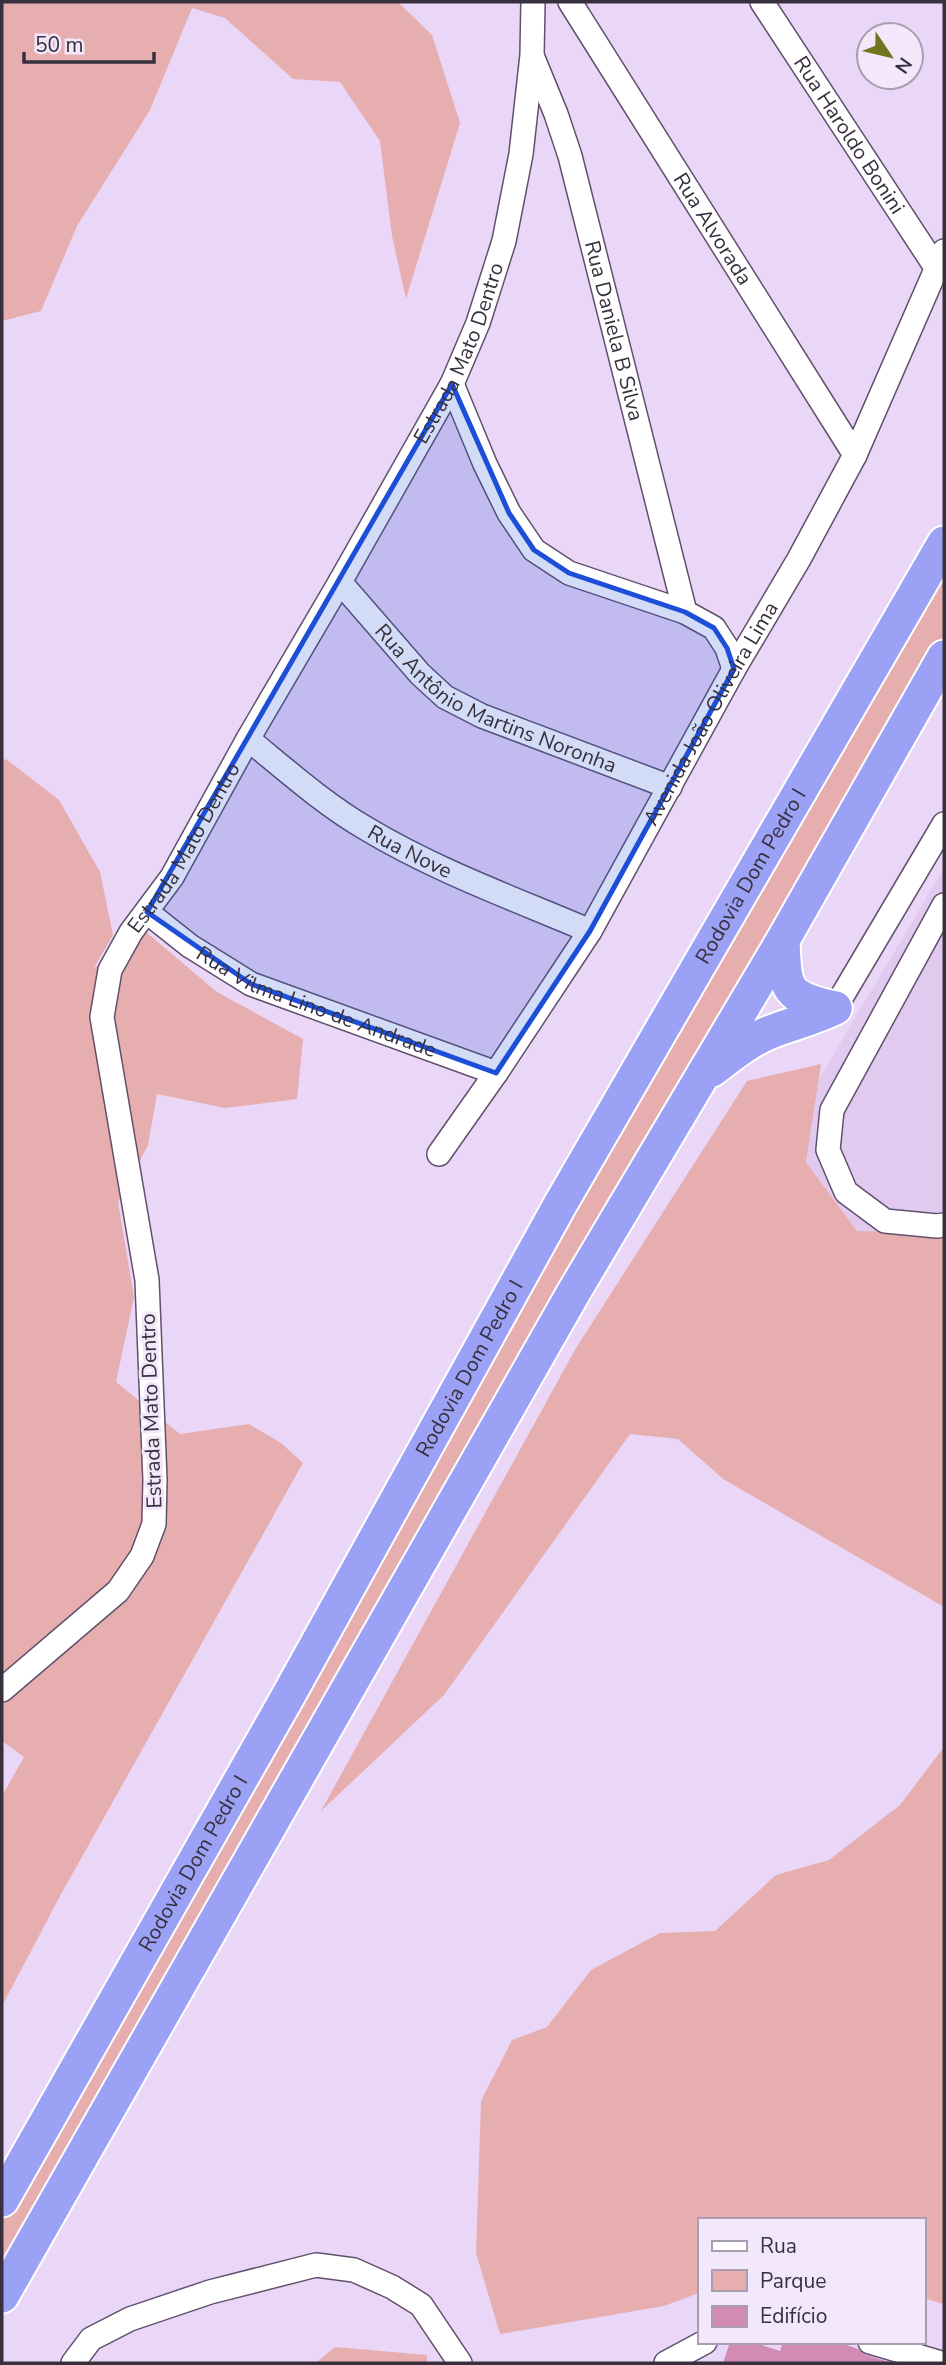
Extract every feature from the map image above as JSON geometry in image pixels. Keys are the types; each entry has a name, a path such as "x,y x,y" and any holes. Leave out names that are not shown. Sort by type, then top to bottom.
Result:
{"highway":[{"name":"Rodovia Dom Pedro I","path":"2,2200 287,1698 561,1203 944,543"},
{"path":"2,2296 575,1290 783,940 944,657"},
{"path":"783,940 784,974 792,991 808,1002 835,1008"},
{"path":"702,1078 765,1034 820,1016 835,1008"}],"street":[{"name":"Estrada Mato Dentro","path":"2,1690 117,1591 142,1556 154,1524 155,1480 146,1280 102,1017 110,970 131,932 173,877 248,739 452,384 478,323 504,241 521,154 532,55 533,2"},
{"name":"Rua Alvorada","path":"570,2 855,455"},
{"name":"Rua Haroldo Bonini","path":"762,2 940,260"},
{"name":"Rua Daniela B Silva","path":"532,55 570,156 685,612"},
{"name":"Avenida João Oliveira Lima","path":"439,1154 590,931 734,669 799,559 855,455 940,260"},
{"path":"452,384 485,464 509,513 534,550 569,573 685,612 714,628 727,648 734,669"},
{"name":"Rua Antônio Martins Noronha","path":"340,582 420,674 445,697 482,716 670,787"},
{"name":"Rua Nove","path":"248,739 335,808 377,835 423,860 590,931"},
{"path":"835,1008 944,824"},
{"path":"944,905 832,1110 828,1150 846,1192 885,1221 944,1225"},
{"name":"Rua Vilma Lino de Andrade","path":"147,912 190,946 251,984 496,1073"},
{"path":"73,2363 91,2339 130,2319 211,2292 316,2265 354,2270 393,2287 421,2305 460,2363"},
{"path":"666,2363 701,2344"},
{"path":"877,2344 940,2363"}],"highlighted area":[{"path":"452,384 509,513 534,550 569,573 685,612 714,628 727,648 734,669 670,787 590,931 496,1073 251,984 147,912"}],"shaded area":[{"path":"944,868 944,1236 857,1231 806,1162 818,1081"}],"green space":[{"path":"2,2 398,2 432,35 460,123 406,299 392,236 380,141 340,82 293,79 225,18 192,8 150,110 77,226 41,311 2,321"},
{"path":"944,565 944,637 852,798 504,1381 2,2272 2,2220 228,1817"},
{"path":"6,759 59,800 100,872 113,935 94,968 146,932 217,992 303,1039 297,1099 225,1108 157,1094 148,1145 118,1202 134,1297 116,1382 180,1434 249,1424 281,1443 303,1463 60,1896 2,2006 2,1796 24,1757 2,1741 2,761"},
{"path":"821,1064 806,1162 857,1231 937,1233 944,1230 944,1607 723,1479 678,1439 630,1434 444,1695 321,1811 576,1348 747,1081"},
{"path":"944,1747 944,2304 925,2299 925,2218 698,2218 698,2293 664,2306 500,2334 476,2253 481,2101 512,2040 547,2027 591,1970 660,1933 715,1931 776,1875 829,1860 900,1805"},
{"path":"335,2347 427,2355 427,2363 316,2363"}],"building":[{"path":"729,2344 758,2344 780,2351 782,2344 844,2344 892,2363 723,2363"}]}
